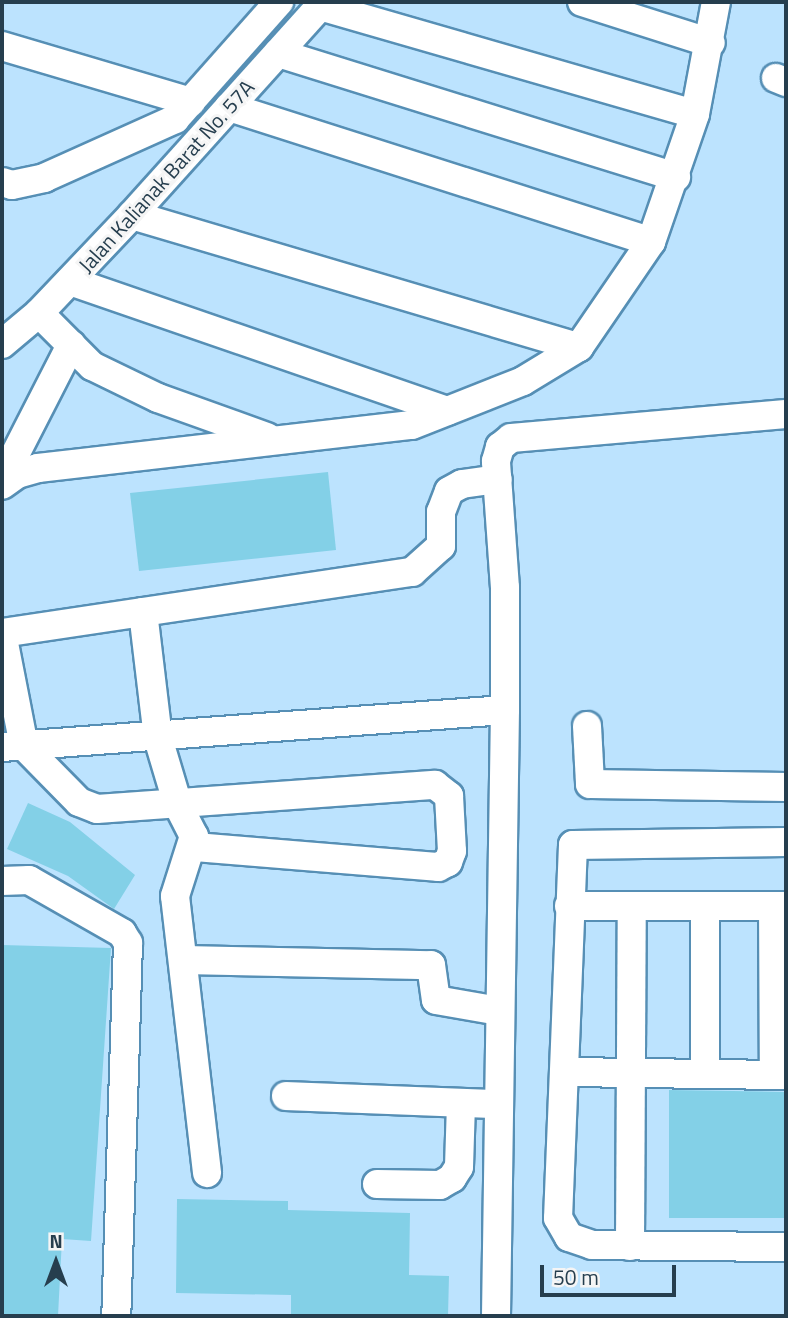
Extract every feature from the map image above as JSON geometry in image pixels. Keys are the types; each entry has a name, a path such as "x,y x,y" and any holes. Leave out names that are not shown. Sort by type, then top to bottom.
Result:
{"lane":[{"name":"Jalan Kalianak Barat No. 57A","path":"2,183 12,185 44,178 96,157 175,119 279,2"},
{"path":"582,2 711,43"},
{"path":"2,485 17,474 38,468 412,425 523,381 579,347 650,243 676,177 695,114 711,43 716,2"},
{"name":"Jalan Kalianak Barat No. 57A","path":"2,344 39,313 70,281 322,4"},
{"path":"322,4 695,114"},
{"path":"2,46 191,102"},
{"path":"278,53 676,177"},
{"path":"229,107 650,243"},
{"path":"132,215 579,347"},
{"path":"70,281 447,411"},
{"path":"39,313 92,366 158,398 273,439"},
{"path":"2,480 71,345"},
{"path":"496,1316 505,710 505,589 498,478 500,447 511,438 786,414"},
{"path":"194,847 438,867 448,862 452,851 449,796 435,785 97,809 79,802 13,746 2,633 412,572 441,546 441,512 449,491 463,484 498,478"},
{"path":"143,612 158,738 178,805 194,836 194,847 175,896 207,1173"},
{"path":"13,746 158,738 505,710"},
{"path":"587,726 590,784 786,787"},
{"path":"786,842 581,842 573,845 570,853 566,1072 558,1218 569,1237 592,1245 786,1247"},
{"path":"2,881 29,880 122,933 128,943 116,1316"},
{"path":"566,1072 780,1075 780,906 569,906"},
{"path":"630,1246 632,906"},
{"path":"705,906 705,1074"},
{"path":"184,960 431,964 436,1000 499,1011"},
{"path":"286,1096 498,1104"},
{"path":"377,1184 440,1185 452,1178 459,1167 461,1104"}],"shaded area":[{"path":"2,2 786,2 786,1316 2,1316"}],"building":[{"path":"328,472 336,550 139,571 130,493"},
{"path":"28,803 70,822 135,875 114,909 68,876 7,849"},
{"path":"2,945 111,948 91,1241 62,1239 58,1316 2,1316"},
{"path":"669,1090 786,1092 786,1218 669,1218"},
{"path":"177,1199 288,1201 288,1210 410,1213 409,1275 449,1276 448,1316 291,1316 291,1295 176,1293"}]}
